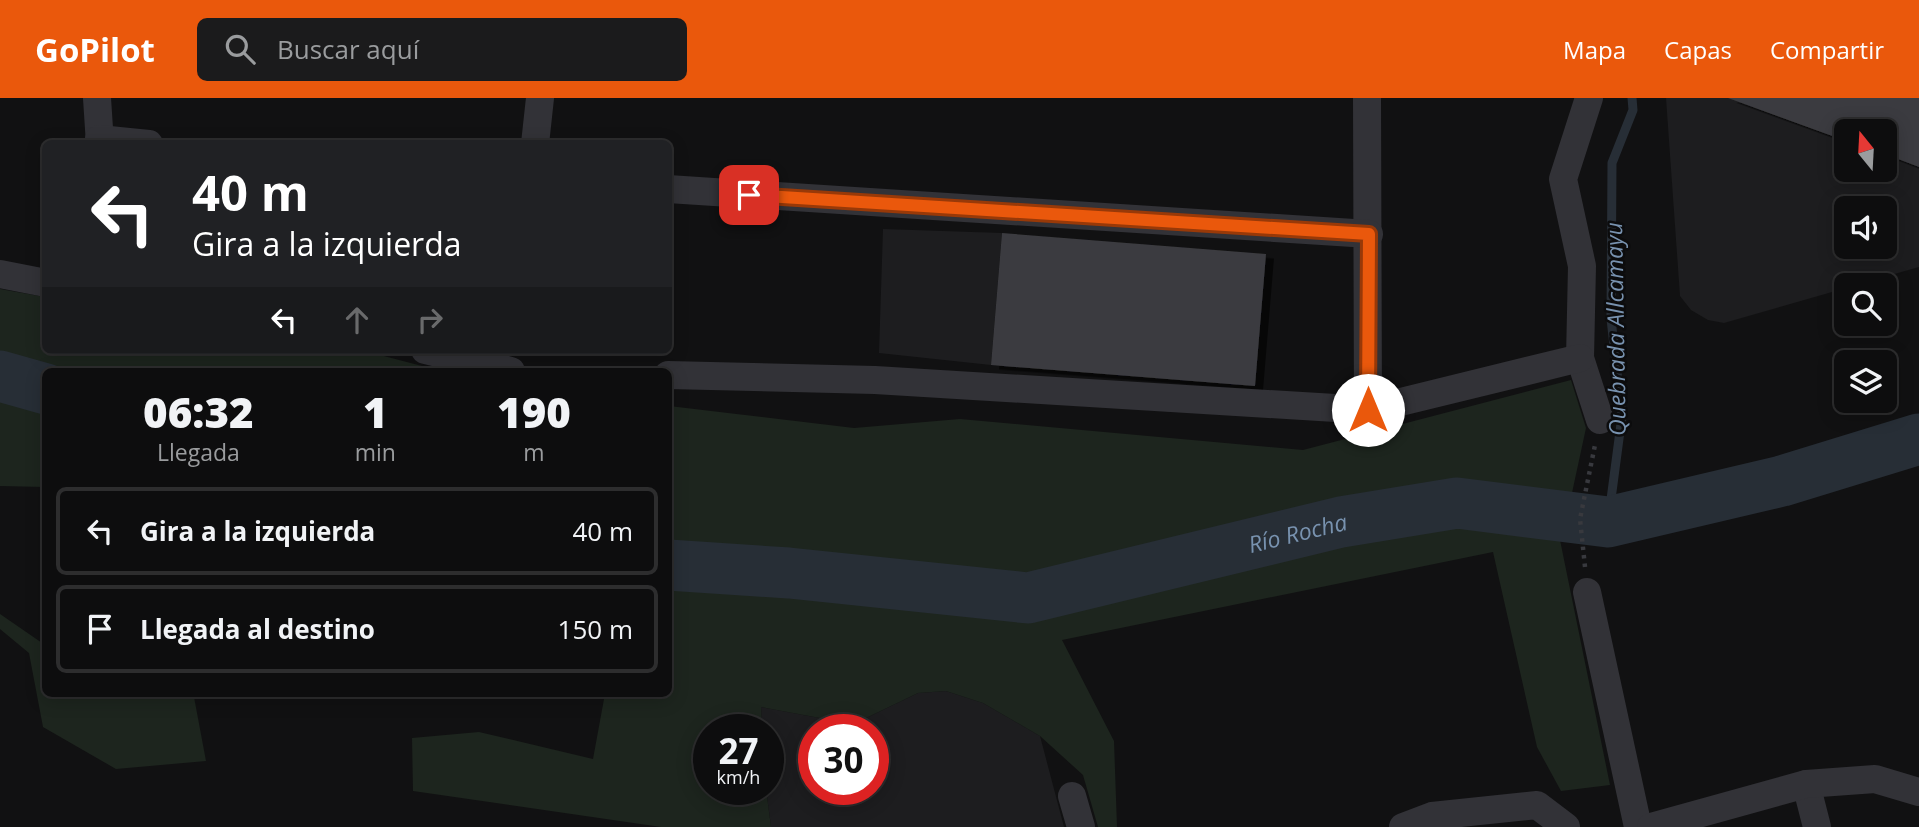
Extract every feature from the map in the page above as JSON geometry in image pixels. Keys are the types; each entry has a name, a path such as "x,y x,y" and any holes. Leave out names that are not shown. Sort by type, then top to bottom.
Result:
{"street":[{"path":"97,98 99,140"},
{"path":"535,140 540,98"},
{"path":"1367,98 1368,410"},
{"path":"1589,98 1563,179 1581,266 1580,358 1600,420"},
{"path":"672,189 1369,234"},
{"path":"0,274 42,283"},
{"path":"442,354 500,368"},
{"path":"672,375 875,380 1368,410 1580,358"},
{"path":"1587,592 1638,827"},
{"path":"1651,827 1806,784 1875,779 1919,792"},
{"path":"1806,784 1817,827"},
{"path":"1072,796 1081,827"},
{"path":"1403,827 1432,816 1537,804 1566,827"}],"path":[{"path":"1587,592 1580,519 1600,420"}],"shaded area":[{"path":"1666,98 1919,98 1919,267 1897,273 1834,273 1834,291 1724,323 1708,320 1691,310 1680,296"},
{"path":"883,229 1002,233 991,365 879,353"},
{"path":"0,289 42,296 42,354 376,354 430,368 42,368 42,373 0,360"},
{"path":"1571,380 1586,428 1570,502 1446,490 1020,585 672,553 672,406 854,428 960,419 1303,450"},
{"path":"0,399 42,411 42,487 0,486"},
{"path":"1461,522 1560,540 1610,785 1561,791 1537,747 1493,552 1062,640 1114,741 1117,827 1098,827 1083,775 1040,736 983,703 946,691 918,693 874,714 798,714 761,707 761,714 693,714 693,805 768,805 771,827 661,827 413,791 412,738 479,732 593,759 604,699 602,697 672,697 672,583 1034,615 1394,529"},
{"path":"0,614 42,643 42,697 194,697 206,761 116,769 43,727 29,653 0,629"},
{"path":"946,691 983,703 1040,736 1064,827 771,827 768,805 784,805 784,714 761,714 761,707 798,714 798,805 889,805 889,714 874,714 918,693"}],"building":[{"path":"1728,98 1919,98 1919,167 1897,159 1897,119 1834,119 1834,137"},
{"path":"1002,233 1266,254 1255,386 991,365"}],"waterway":[{"name":"Quebrada Allcamayu","path":"1608,522 1622,416 1611,319 1612,163 1633,110 1632,98"},
{"name":"Río Rocha","path":"0,376 42,388"},
{"name":"Río Rocha","path":"672,565 789,573 1028,598 1341,522 1457,503 1608,522 1782,481 1919,439"}],"route":[{"path":"749,195 1369,234 1368,410"}]}
